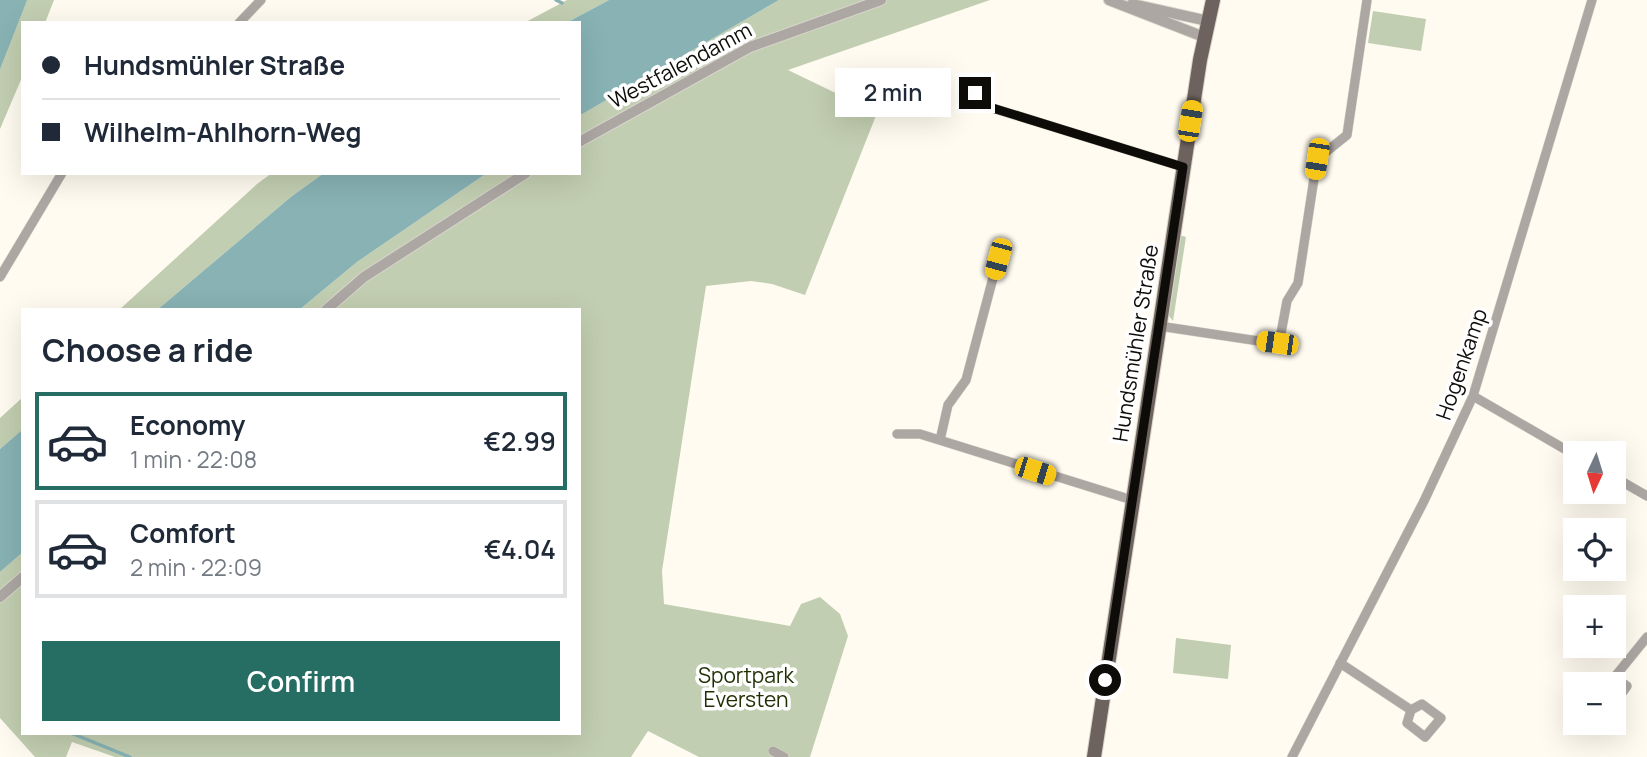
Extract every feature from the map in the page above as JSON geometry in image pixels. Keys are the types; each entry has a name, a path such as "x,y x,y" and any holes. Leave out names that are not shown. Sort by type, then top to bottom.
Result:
{"main road":[{"name":"Hundsmühler Straße","path":"1094,757 1183,167 1204,37 1213,0"}],"street":[{"path":"241,21 261,0"},
{"name":"Westfalendamm","path":"581,141 750,47 881,0"},
{"path":"1109,0 1204,37"},
{"path":"1115,0 1208,21"},
{"path":"1159,326 1279,344 1287,301 1298,283 1317,159 1348,135 1367,0"},
{"name":"Hogenkamp","path":"1292,757 1424,501 1473,396 1592,0"},
{"path":"975,93 986,106 1183,167"},
{"path":"0,277 61,175"},
{"path":"328,308 364,277 523,175"},
{"path":"940,440 948,405 966,380 998,259"},
{"path":"1473,396 1563,448"},
{"path":"897,434 920,434 1132,500"},
{"path":"1626,484 1647,496"},
{"path":"0,597 21,579"},
{"path":"1618,672 1647,637"},
{"path":"1340,663 1411,710"},
{"path":"773,751 784,757"}],"green space":[{"path":"26,0 54,0 46,21 21,21 21,80 0,129 0,65"},
{"path":"567,0 609,0 570,21 528,21"},
{"name":"Sportpark Eversten","path":"779,0 990,0 788,70 877,113 805,295 772,284 751,281 706,286 662,571 664,604 790,626 801,604 820,597 840,614 848,636 810,757 699,757 648,731 631,757 115,757 72,742 66,757 35,757 0,718 0,572 21,554 21,735 581,735 581,308 301,308 357,262 484,175 581,175 581,115"},
{"path":"1373,11 1426,19 1421,51 1368,43"},
{"path":"269,175 321,175 292,196 159,308 121,308"},
{"path":"1179,235 1186,237 1173,321 1167,307"},
{"path":"21,399 21,431 0,449 0,418"},
{"path":"1176,638 1231,645 1228,679 1173,673"}],"water":[{"path":"0,0 27,0 0,69"},
{"path":"609,0 779,0 581,115 581,21 570,21"},
{"path":"321,175 484,175 357,262 301,308 159,308 292,196"},
{"path":"21,431 21,554 0,572 0,449"}],"waterway":[{"path":"556,0 562,3"},
{"path":"76,735 130,757"}],"route":[{"path":"975,93 986,106 1183,167 1105,680"}]}
